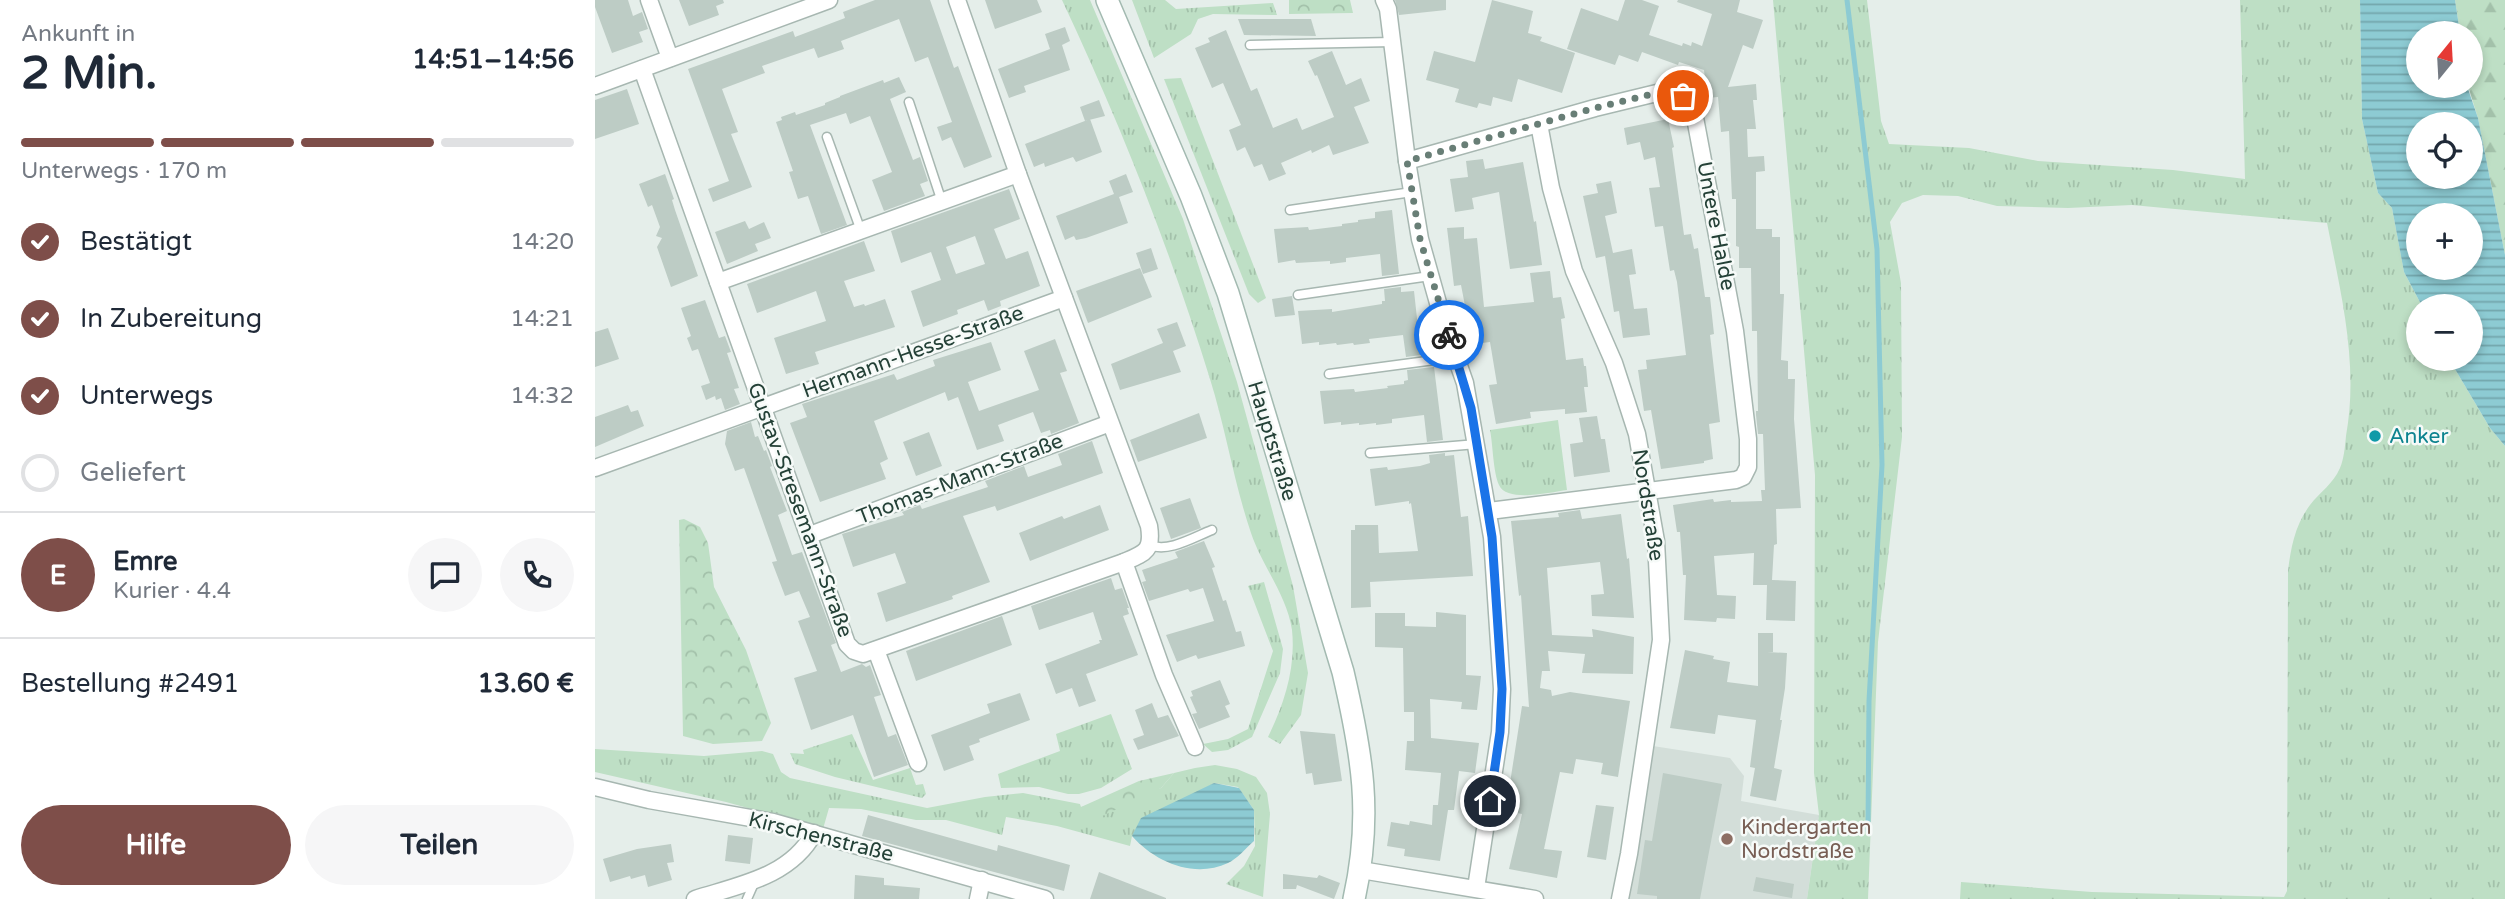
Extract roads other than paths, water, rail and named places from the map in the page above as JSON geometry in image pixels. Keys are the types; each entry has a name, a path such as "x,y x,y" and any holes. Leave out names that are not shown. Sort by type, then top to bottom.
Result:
{"main road":[{"name":"Hauptstraße","path":"1107,0 1191,196 1228,293 1343,672 1358,736 1366,811 1361,870 1354,899"}],"street":[{"path":"649,0 670,58"},
{"path":"595,86 804,4 829,0"},
{"path":"957,0 1018,174 1149,526 1150,545"},
{"path":"1384,0 1393,42 1407,161 1420,239 1471,408 1489,511 1502,689 1500,732 1476,888"},
{"name":"Gustav-Stresemann-Straße","path":"642,69 847,644 854,651 863,653 876,650 1124,562 1143,554 1150,545"},
{"name":"Untere Halde","path":"1407,161 1665,91 1683,96 1693,107 1735,331 1748,439 1748,467 1742,477 1736,480 1648,491"},
{"name":"Nordstraße","path":"1539,124 1551,188 1574,271 1618,375 1637,434 1656,541 1661,640 1620,899"},
{"path":"718,282 1018,174"},
{"name":"Hermann-Hesse-Straße","path":"595,468 1064,298"},
{"name":"Thomas-Mann-Straße","path":"810,536 1110,423"},
{"path":"1489,511 1648,491"},
{"path":"1124,562 1164,675 1195,747"},
{"path":"876,650 918,763"},
{"name":"Kirschenstraße","path":"595,787 649,800 773,822 1045,899"},
{"path":"695,899 755,881 778,871 795,858 814,833"},
{"path":"1361,870 1535,899"},
{"path":"978,899 982,880"}],"lane":[{"path":"1250,44 1393,42"},
{"path":"909,102 943,202"},
{"path":"827,137 861,231"},
{"path":"1290,210 1413,192"},
{"path":"1298,296 1430,276"},
{"path":"1329,374 1457,357"},
{"path":"1370,453 1477,444"},
{"name":"Gustav-Stresemann-Straße","path":"1150,545 1157,548 1166,547 1212,530"},
{"path":"747,899 755,881"}],"water":[{"path":"2360,0 2455,0 2458,21 2406,21 2406,98 2471,98 2476,112 2406,112 2406,189 2483,189 2483,143 2505,255 2505,446 2490,428 2456,371 2483,371 2483,294 2416,294 2408,280 2483,280 2483,203 2406,203 2406,276 2392,208 2378,193 2362,119"},
{"path":"1214,783 1239,788 1254,810 1254,841 1231,861 1215,868 1202,869 1176,865 1152,853 1132,836 1141,818"}],"waterway":[{"path":"1847,0 1877,249 1882,465 1869,701 1868,831"}],"place":[{"name":"Anker","path":"2375,436"},
{"name":"Kindergarten Nordstraße","path":"1727,839"}]}
